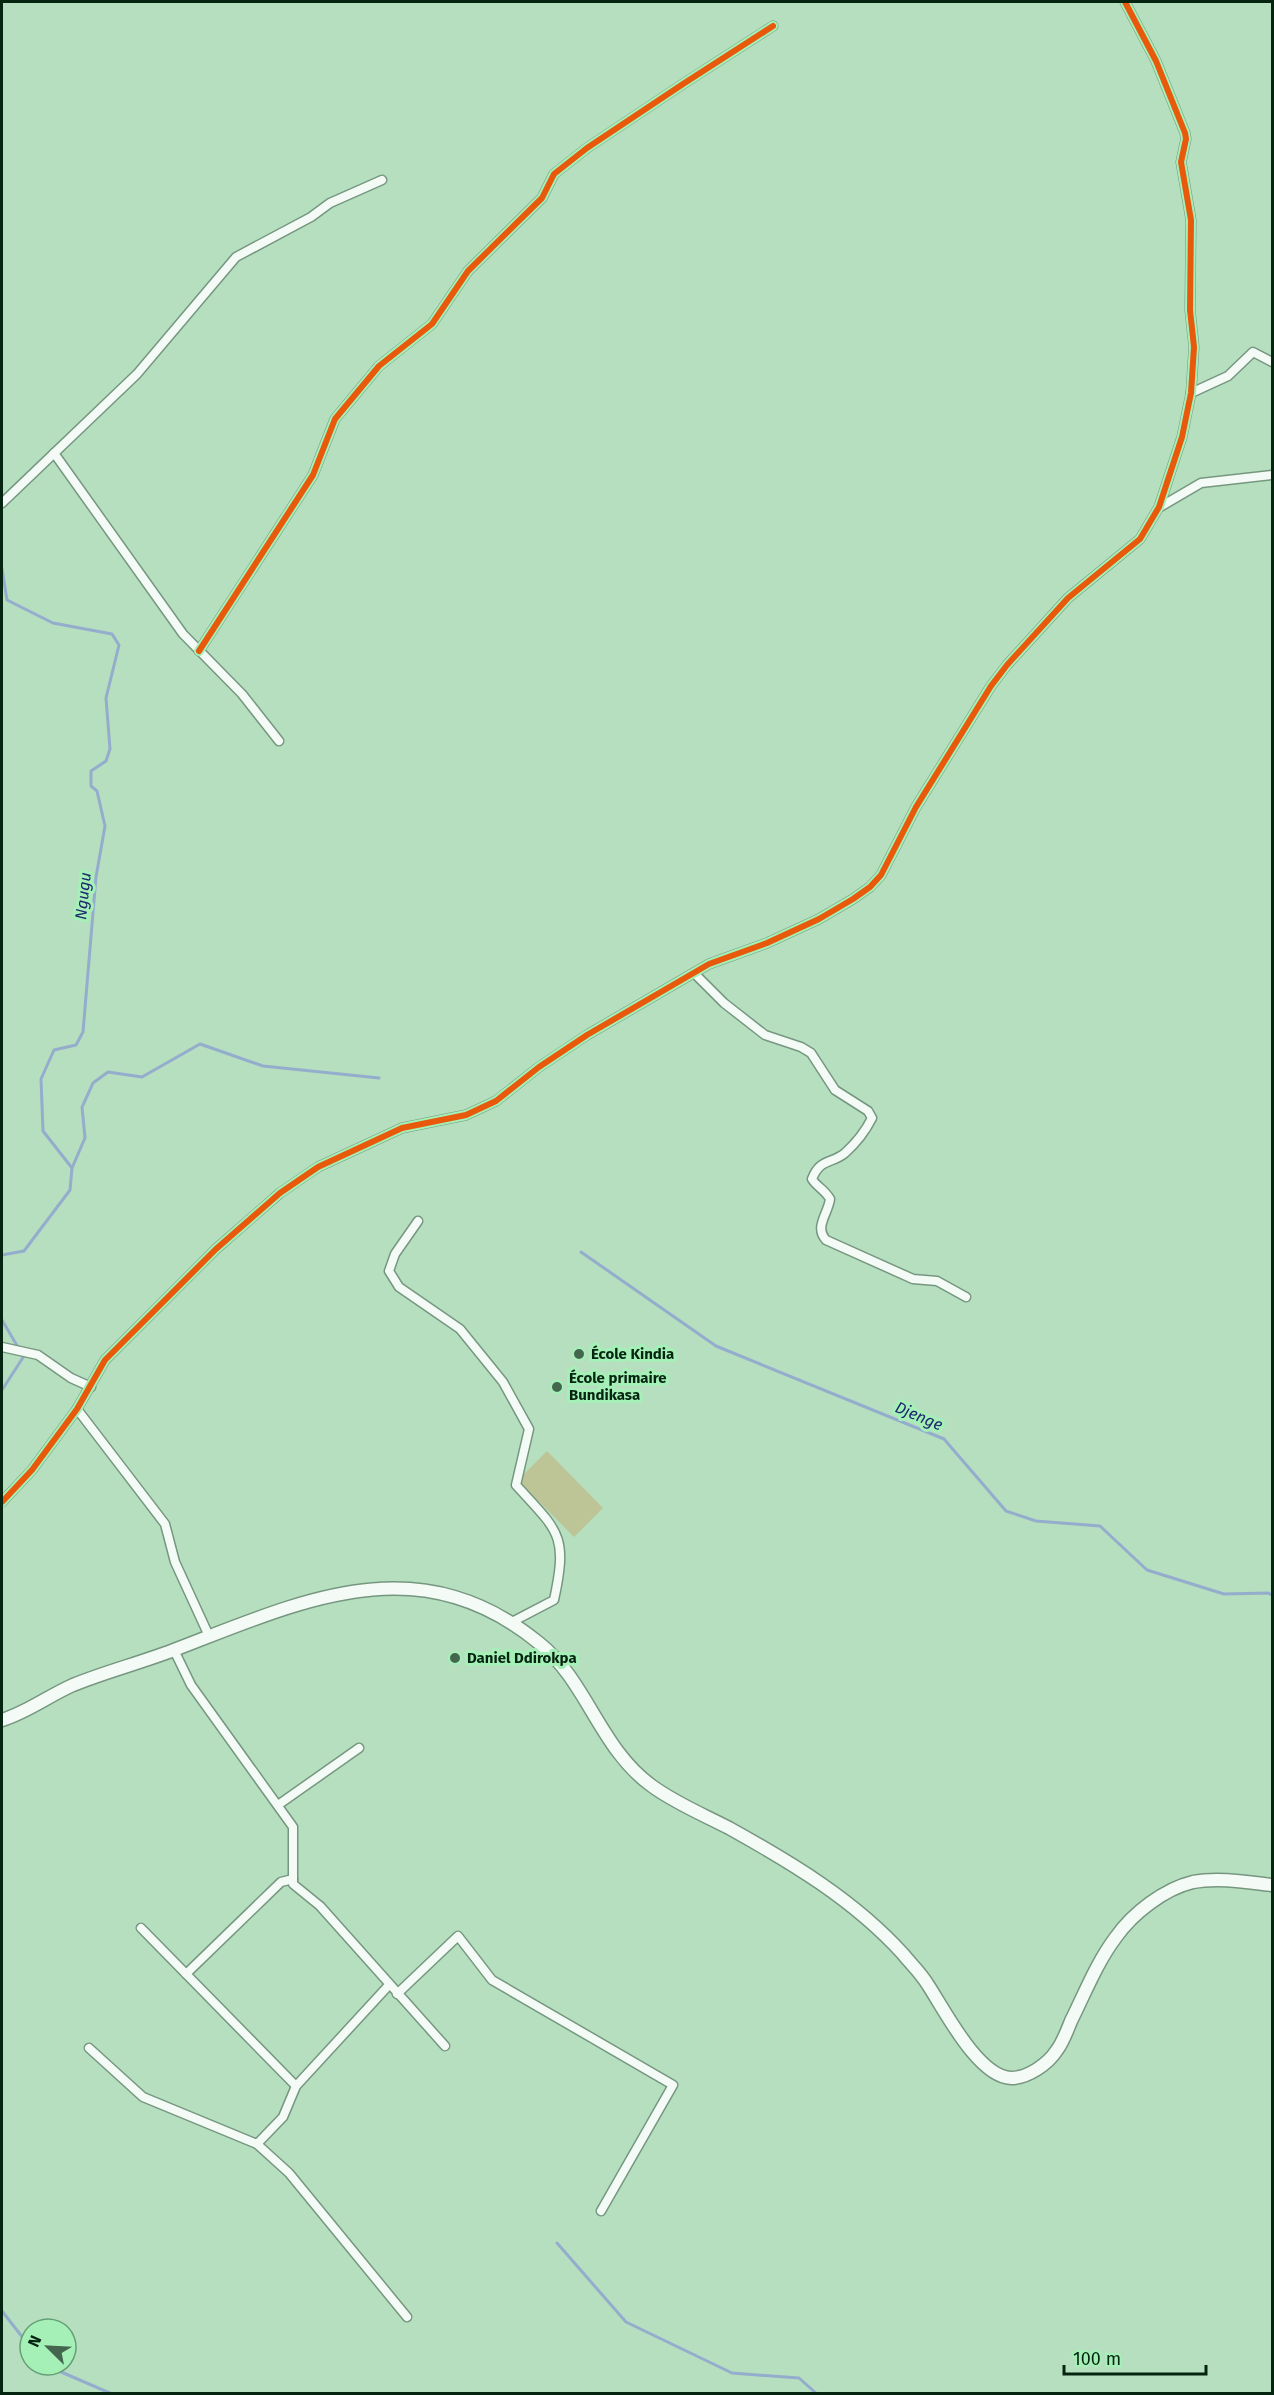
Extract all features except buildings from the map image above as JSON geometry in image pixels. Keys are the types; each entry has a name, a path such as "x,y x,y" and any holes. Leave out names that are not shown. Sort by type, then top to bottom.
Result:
{"main road":[{"path":"2,1720 22,1714 69,1687 174,1650 251,1619 317,1598 367,1588 400,1587 428,1590 482,1607 541,1644 563,1668 624,1764 654,1788 787,1860 866,1916 926,1980 950,2022 974,2054 990,2069 1010,2078 1036,2071 1057,2051 1089,1984 1116,1936 1144,1908 1170,1891 1191,1882 1214,1880 1272,1885"}],"street":[{"path":"2,1502 32,1470 77,1409 105,1360 216,1249 260,1209 308,1173 402,1128 466,1115 496,1101 539,1067 587,1035 709,964 767,943 819,919 870,887 881,875 916,807 991,686 1007,665 1068,598 1140,539 1159,507 1182,437 1191,393 1194,347 1190,310 1191,220 1181,162 1186,139 1156,61 1125,2"},
{"path":"199,651 313,475 335,419 379,366 432,324 468,271 542,198 554,174 587,148 773,26"},
{"path":"2,504 136,374 236,257 311,217 330,203 382,180"},
{"path":"1191,393 1228,376 1253,352 1272,362"},
{"path":"54,453 183,634 242,694 279,741"},
{"path":"1159,507 1201,483 1272,475"},
{"path":"694,973 724,1003 765,1035 801,1047 811,1053 835,1090 868,1111 872,1118 869,1126 844,1155 824,1162 814,1173 812,1179 816,1186 827,1193 830,1199 820,1228 821,1235 826,1240 913,1279 937,1281 966,1297"},
{"path":"418,1221 395,1254 389,1271 399,1287 460,1329 503,1382 529,1429 516,1485 552,1524 560,1541 561,1570 554,1600 510,1623"},
{"path":"2,1348 38,1355 70,1378 91,1387"},
{"path":"77,1409 165,1524 175,1562 208,1636"},
{"path":"174,1650 191,1685 293,1827 293,1884 320,1906 445,2046"},
{"path":"278,1805 359,1748"},
{"path":"186,1974 281,1882 293,1880"},
{"path":"141,1928 296,2086"},
{"path":"397,1994 458,1936 492,1980 673,2085 601,2211"},
{"path":"257,2144 283,2116 296,2086 389,1985"},
{"path":"89,2048 143,2097 257,2144 289,2173 407,2317"}],"green space":[{"path":"547,1451 603,1508 574,1537 518,1480"}],"waterway":[{"name":"Ngugu","path":"2,569 7,600 53,623 112,634 119,645 106,698 110,749 106,761 91,771 91,786 97,791 105,826 96,877 83,1032 76,1045 54,1050 41,1079 43,1131 72,1168"},
{"path":"2,1255 24,1251 70,1190 72,1168 85,1138 82,1107 93,1083 108,1072 142,1077 200,1044 263,1066 379,1078"},
{"name":"Djenge","path":"581,1252 716,1346 944,1439 1006,1511 1036,1521 1100,1526 1147,1570 1224,1594 1268,1593 1272,1595"},
{"name":"Ngugu","path":"2,1320 19,1349"},
{"name":"Ngugu","path":"2,1390 23,1355"},
{"path":"557,2243 626,2322 732,2373 799,2378 817,2394"},
{"path":"2,2311 18,2332"},
{"path":"73,2377 112,2394"}],"cycle path":[{"path":"2,1502 32,1470 77,1409 105,1360 216,1249 280,1193 318,1167 402,1128 466,1115 496,1101 539,1067 587,1035 709,964 767,943 819,919 870,887 881,875 916,807 991,686 1007,665 1068,598 1140,539 1159,507 1182,437 1191,393 1194,347 1190,310 1191,220 1181,162 1186,139 1185,133 1156,61 1125,2"},
{"path":"199,651 313,475 335,419 379,366 432,324 468,271 542,198 554,174 587,148 773,26"}],"place":[{"name":"École Kindia","path":"579,1354"},
{"name":"École primaire Bundikasa","path":"557,1387"},
{"name":"Daniel Ddirokpa","path":"455,1658"}]}
